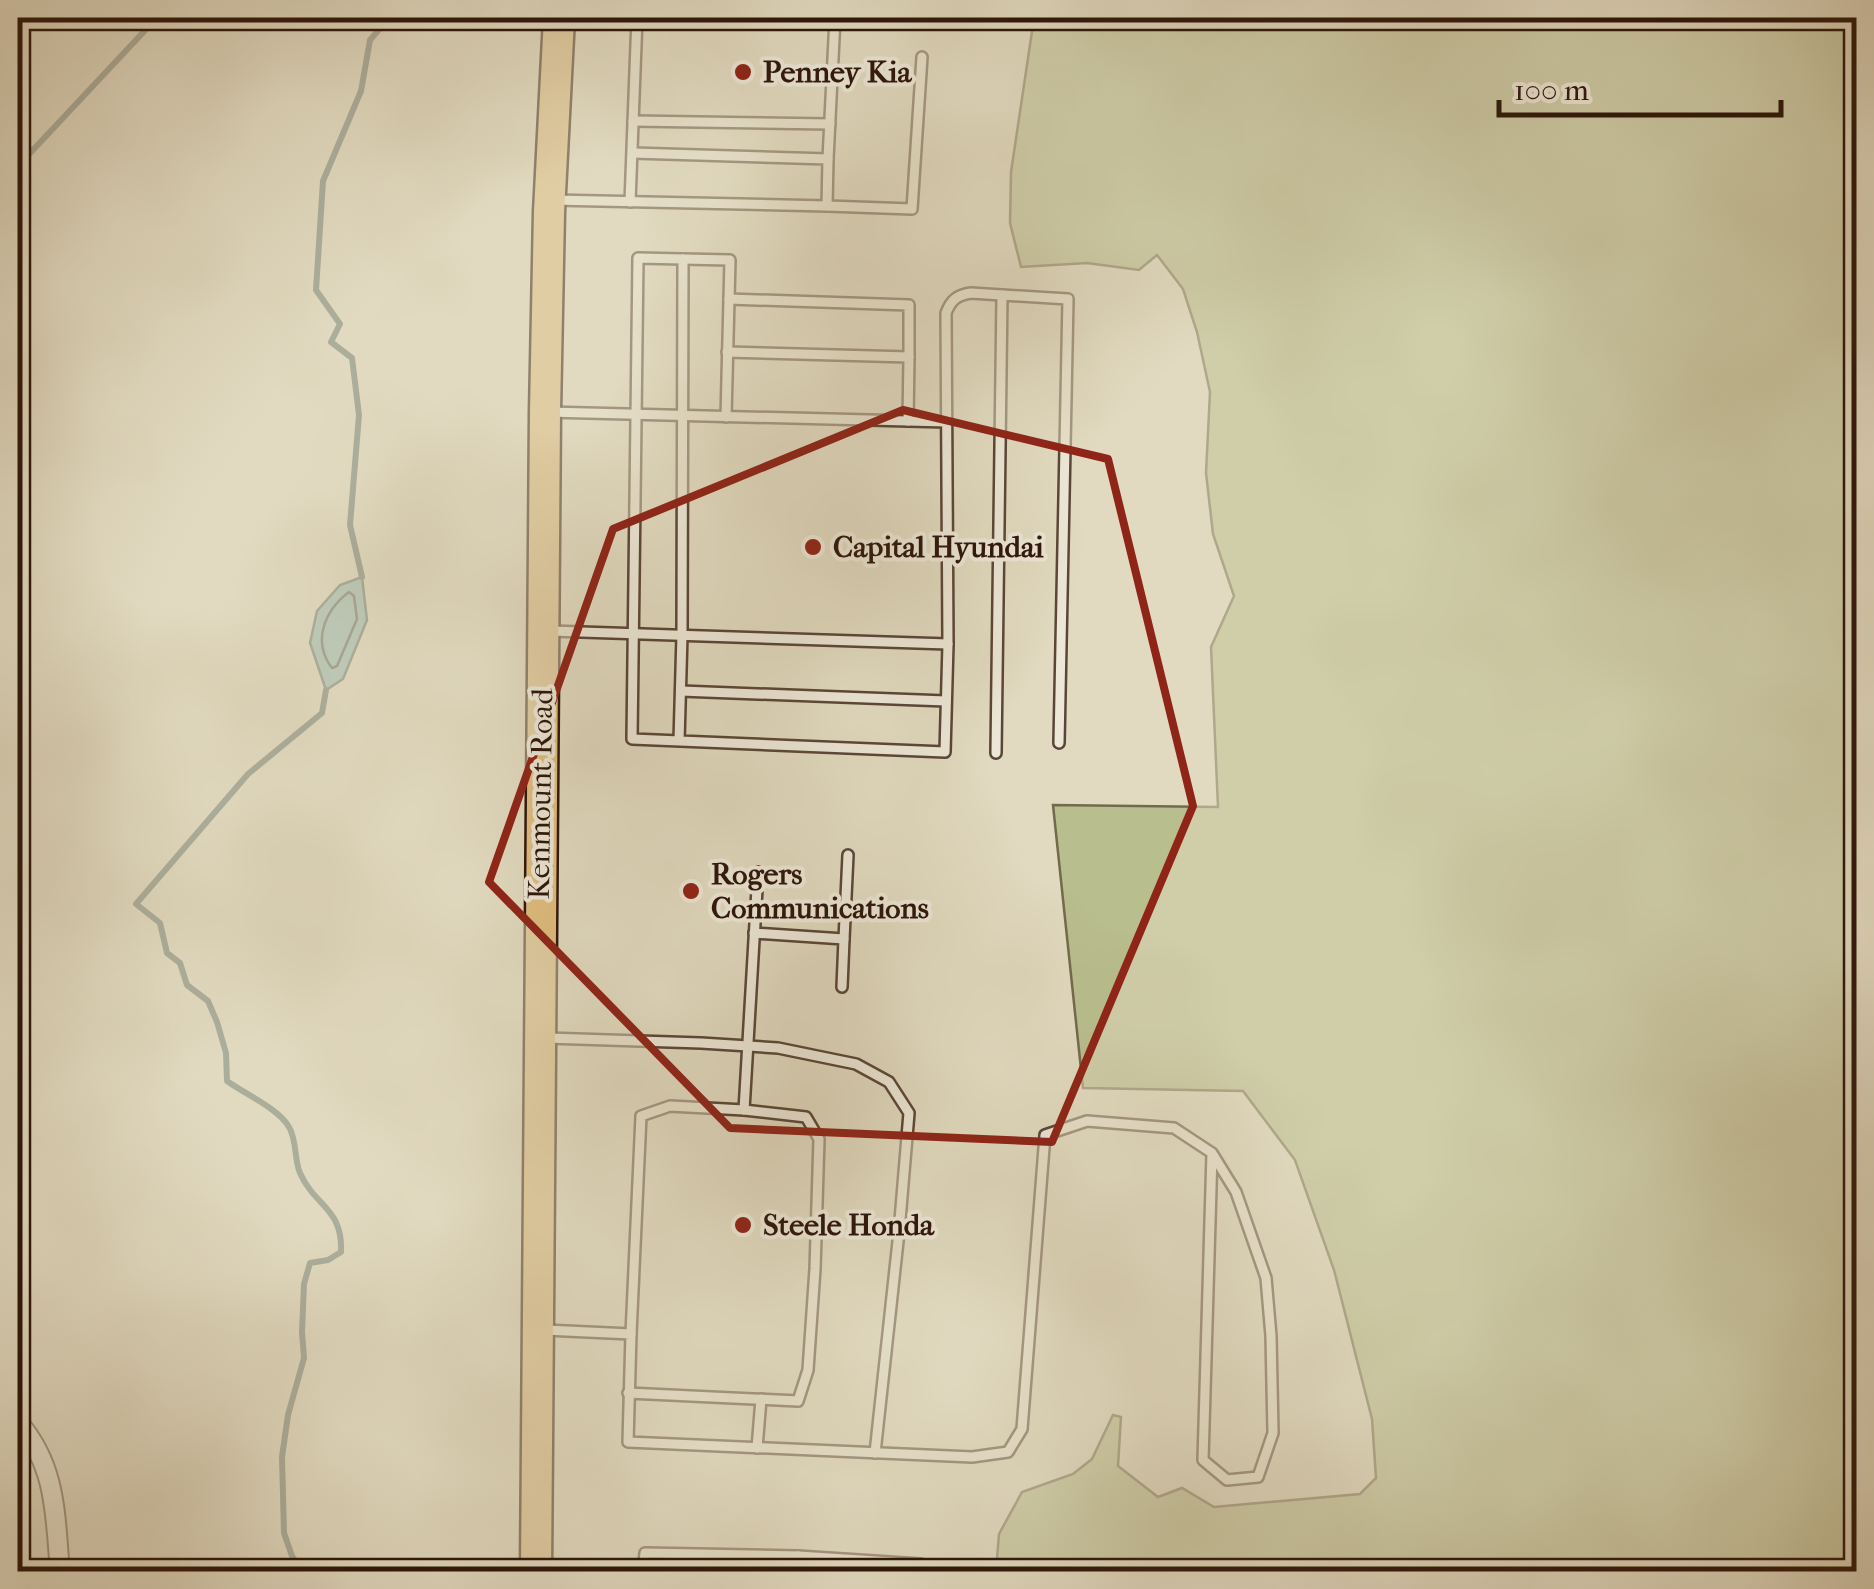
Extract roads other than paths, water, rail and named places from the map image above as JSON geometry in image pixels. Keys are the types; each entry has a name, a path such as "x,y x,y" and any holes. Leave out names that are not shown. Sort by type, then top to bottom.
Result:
{"main road":[{"name":"Kenmount Road","path":"536,1572 545,412 559,18"}],"street":[{"path":"18,1422 46,1464 60,1572"}],"lane":[{"path":"630,202 637,18"},
{"path":"827,206 835,18"},
{"path":"550,200 912,210 922,57"},
{"path":"633,122 830,124"},
{"path":"632,153 828,158"},
{"path":"726,417 730,260 638,258 632,739 945,752 946,312 950,302 961,294 1068,299 1058,743"},
{"path":"679,740 683,259"},
{"path":"996,752 1002,295"},
{"path":"729,299 909,305 908,421"},
{"path":"728,352 909,357"},
{"path":"545,412 946,422"},
{"path":"543,630 948,644"},
{"path":"680,691 946,702"},
{"path":"842,988 848,854"},
{"path":"744,1110 758,872"},
{"path":"754,933 844,939"},
{"path":"539,1038 778,1048 856,1064 889,1082 909,1113 875,1453"},
{"path":"628,1393 798,1401 808,1370 815,1270 819,1139 806,1117 670,1106 641,1116 628,1393 628,1442 972,1457 1008,1452 1022,1428 1045,1134 1088,1122 1174,1128 1212,1153 1236,1192 1266,1278 1272,1434 1258,1477 1227,1480 1202,1460 1212,1153"},
{"path":"538,1330 631,1334"},
{"path":"757,1448 761,1400"},
{"path":"644,1572 645,1553 798,1556 921,1564 921,1572"},
{"path":"797,1572 798,1556"},
{"path":"850,1572 851,1560"}],"water":[{"path":"362,577 367,620 343,679 326,690 310,643 317,611 340,585"}],"waterway":[{"path":"18,166 151,24 164,18"},
{"path":"362,577 350,525 359,415 352,358 331,342 340,324 316,290 323,181 361,91 370,40 389,18"},
{"path":"303,1572 284,1533 282,1457 288,1415 304,1358 304,1284 310,1263 328,1260 341,1252 338,1226 300,1173 293,1138 284,1120 227,1081 226,1053 208,1001 187,985 180,963 167,953 160,923 136,904 248,774 322,713 326,690"}],"place":[{"name":"Penney Kia","path":"743,72"},
{"name":"Capital Hyundai","path":"813,547"},
{"name":"Rogers Communications","path":"691,891"},
{"name":"Steele Honda","path":"743,1225"}]}
